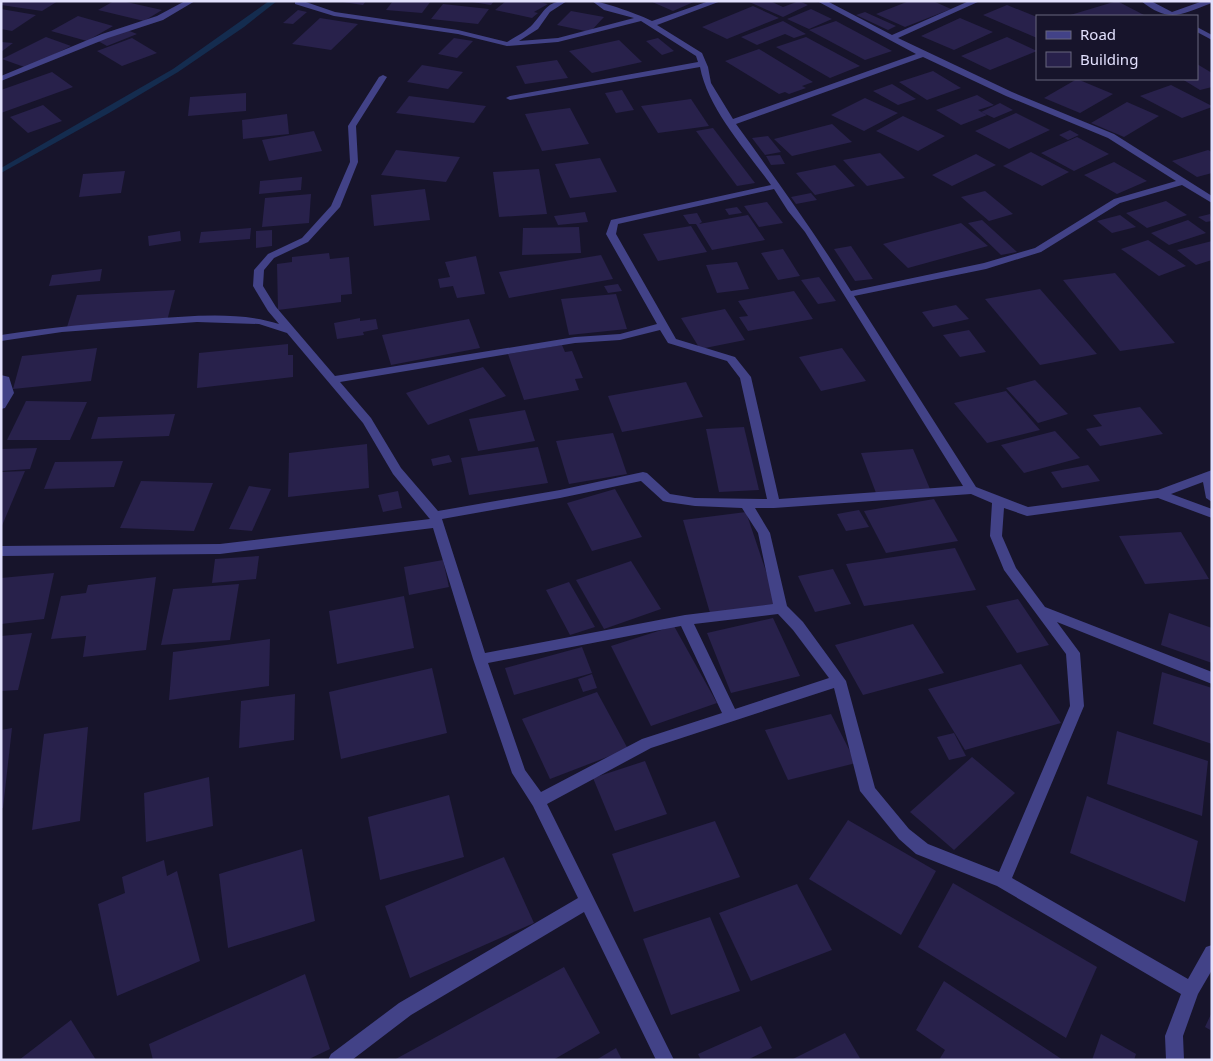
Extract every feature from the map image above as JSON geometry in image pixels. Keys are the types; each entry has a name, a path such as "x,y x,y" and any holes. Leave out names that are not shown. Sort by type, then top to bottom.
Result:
{"street":[{"path":"1,79 105,36 160,18 191,1"},
{"path":"510,43 535,27 547,10 563,1"},
{"path":"596,1 607,8 642,18 698,55 703,64 707,83 731,123 777,186 790,210 809,231 972,490"},
{"path":"652,24 717,1"},
{"path":"821,1 923,54 1009,94 1111,136 1210,198"},
{"path":"892,38 976,1"},
{"path":"1146,1 1170,15"},
{"path":"1175,15 1211,1"},
{"path":"298,2 334,14 458,32 510,43 558,40 642,18"},
{"path":"1198,31 1212,38"},
{"path":"731,123 923,54"},
{"path":"510,98 703,64"},
{"path":"383,78 352,126 354,162 335,207 305,240 270,256 259,270 258,286 272,308 334,380 367,422 397,471 436,520 480,659 519,773 538,801 666,1060"},
{"path":"849,294 986,266 1038,250 1117,201 1182,182"},
{"path":"774,504 745,377 731,359 672,341 610,234 614,222 777,186"},
{"path":"260,321 272,308"},
{"path":"1,338 62,329 197,319 260,321 291,331"},
{"path":"334,380 575,340 620,337 662,326"},
{"path":"1,378 5,380 8,393 1,405"},
{"path":"1,551 220,549 436,520 643,476 667,498 695,502 774,504 972,490 1027,512 1159,494 1209,475 1212,498"},
{"path":"1159,494 1212,514"},
{"path":"998,501 996,536 1010,570 1073,653 1077,706 1003,881"},
{"path":"745,502 764,533 781,608 798,626 839,681 868,791 904,834 922,849 1003,881 1192,990"},
{"path":"480,659 685,620 781,608"},
{"path":"1040,610 1212,678"},
{"path":"685,620 731,716"},
{"path":"538,801 647,743 839,681"},
{"path":"336,1060 405,1009 588,901"},
{"path":"1175,1060 1174,1036 1192,990 1212,953"}],"building":[{"path":"1,1 58,1 42,11 1,5"},
{"path":"114,1 162,10 144,21 98,10"},
{"path":"336,1 366,1 363,5"},
{"path":"393,1 431,1 422,13 386,10"},
{"path":"466,1 494,1 491,5"},
{"path":"506,1 536,1 548,4 534,12 538,13 532,18 495,10"},
{"path":"650,1 696,1 673,11"},
{"path":"747,1 770,1 783,7 799,1 808,5 783,17"},
{"path":"909,1 933,1 951,9 905,27 876,14"},
{"path":"1117,1 1144,15 1070,15"},
{"path":"443,4 489,9 478,24 431,19"},
{"path":"1007,5 1036,17 1036,38 983,15"},
{"path":"753,6 779,18 727,39 702,27"},
{"path":"1,9 36,15 12,31 1,29"},
{"path":"811,9 832,19 809,29 787,19"},
{"path":"298,10 307,12 293,24 283,23"},
{"path":"571,11 604,17 590,32 557,25"},
{"path":"865,12 896,26 888,30 856,15"},
{"path":"78,16 113,26 87,41 51,31"},
{"path":"320,18 358,24 331,50 292,44"},
{"path":"960,18 993,32 954,50 921,36"},
{"path":"783,21 806,34 794,38 785,34 757,45 741,37"},
{"path":"836,21 892,51 865,60 809,30"},
{"path":"127,30 137,34 107,46 98,41"},
{"path":"46,37 71,46 27,68 2,59"},
{"path":"806,37 860,66 830,78 776,47"},
{"path":"1007,37 1036,51 990,70 961,56"},
{"path":"132,38 157,53 122,66 97,51"},
{"path":"454,38 473,41 457,58 438,54"},
{"path":"658,38 674,51 662,55 646,41"},
{"path":"619,40 642,62 592,73 569,51"},
{"path":"1,42 13,43 1,52"},
{"path":"759,49 813,82 802,86 806,88 789,94 785,92 779,94 725,61"},
{"path":"557,60 568,78 525,84 516,66"},
{"path":"422,65 463,72 448,89 407,82"},
{"path":"1198,65 1212,73 1212,87 1200,90 1184,80 1198,80"},
{"path":"933,71 961,88 927,100 899,82"},
{"path":"52,72 73,87 1,113 1,90"},
{"path":"1075,80 1113,94 1080,113 1044,98"},
{"path":"892,84 916,99 898,105 873,91"},
{"path":"1171,85 1212,107 1182,118 1140,96"},
{"path":"622,90 634,110 616,113 605,93"},
{"path":"246,93 246,111 188,116 190,97"},
{"path":"977,95 994,105 978,110 987,115 961,125 936,110"},
{"path":"409,96 486,106 474,123 396,113"},
{"path":"865,98 898,113 864,131 831,115"},
{"path":"691,99 709,126 658,133 641,106"},
{"path":"1127,102 1159,116 1124,137 1091,123"},
{"path":"1000,103 1013,110 994,118 981,112"},
{"path":"43,105 62,121 28,133 10,117"},
{"path":"570,108 589,144 542,151 525,114"},
{"path":"1016,113 1050,130 1009,149 975,131"},
{"path":"287,114 289,134 243,139 242,120"},
{"path":"903,116 945,136 918,151 876,131"},
{"path":"832,124 852,142 792,156 774,139"},
{"path":"713,128 755,183 737,186 696,131"},
{"path":"1070,130 1079,135 1068,140 1059,135"},
{"path":"314,131 322,151 269,161 262,140"},
{"path":"768,136 781,152 765,155 752,138"},
{"path":"1077,137 1109,154 1074,171 1041,153"},
{"path":"396,150 460,157 446,182 381,175"},
{"path":"1208,150 1212,152 1212,173 1197,177 1172,161"},
{"path":"1031,152 1069,172 1042,186 1003,166"},
{"path":"880,153 905,178 867,186 843,160"},
{"path":"976,154 996,165 952,186 932,175"},
{"path":"780,155 785,164 771,165 766,156"},
{"path":"600,158 617,192 570,198 555,164"},
{"path":"1114,162 1147,181 1117,194 1084,175"},
{"path":"835,165 855,186 815,195 796,173"},
{"path":"539,169 547,214 499,217 493,172"},
{"path":"125,171 121,193 79,197 83,174"},
{"path":"302,177 301,190 259,194 260,181"},
{"path":"425,189 430,220 374,226 371,195"},
{"path":"985,191 1013,214 989,221 961,197"},
{"path":"811,193 817,200 796,204 791,197"},
{"path":"311,194 309,223 262,227 265,198"},
{"path":"1166,201 1187,215 1147,228 1126,213"},
{"path":"767,202 783,223 759,227 744,206"},
{"path":"737,207 742,213 729,215 725,209"},
{"path":"585,212 588,222 558,225 554,216"},
{"path":"697,213 702,222 699,224 748,215 765,240 712,250 696,224 689,224 683,215"},
{"path":"1210,214 1212,221 1206,222 1198,217"},
{"path":"1120,215 1136,227 1112,233 1097,221"},
{"path":"982,220 1017,252 1001,255 968,223"},
{"path":"1188,220 1206,233 1169,245 1151,233"},
{"path":"961,223 988,246 908,268 883,244"},
{"path":"691,226 707,252 658,261 643,234"},
{"path":"579,227 581,253 522,255 523,228"},
{"path":"251,228 250,239 199,243 201,232"},
{"path":"272,230 272,246 256,248 256,231"},
{"path":"180,231 181,241 149,246 148,236"},
{"path":"1148,240 1186,266 1159,276 1121,249"},
{"path":"1212,241 1212,260 1196,265 1177,250"},
{"path":"851,246 873,279 855,281 834,249"},
{"path":"783,249 800,276 778,280 761,253"},
{"path":"329,253 330,259 349,257 352,294 341,295 341,302 278,310 277,264 292,262 292,257"},
{"path":"601,255 613,279 509,298 499,272"},
{"path":"476,256 485,294 457,298 453,286 440,288 438,279 450,277 445,262"},
{"path":"737,262 749,289 717,293 706,265"},
{"path":"102,269 100,281 49,286 52,275"},
{"path":"1115,273 1175,343 1120,351 1063,280"},
{"path":"819,277 836,301 818,304 801,280"},
{"path":"618,284 622,291 608,293 604,286"},
{"path":"1040,289 1097,354 1040,365 985,299"},
{"path":"175,290 167,321 67,327 77,295"},
{"path":"794,291 813,319 748,331 739,317 748,316 738,301"},
{"path":"616,294 627,329 569,335 561,299"},
{"path":"956,305 969,319 933,327 922,312"},
{"path":"725,309 745,340 700,349 681,318"},
{"path":"360,318 360,321 376,319 378,329 363,332 364,335 337,339 334,323"},
{"path":"469,319 480,348 391,365 382,335"},
{"path":"969,330 986,352 960,357 943,335"},
{"path":"288,344 288,355 293,355 293,377 197,388 199,353"},
{"path":"562,345 565,352 572,351 583,378 575,379 579,390 524,400 508,354"},
{"path":"97,348 91,381 13,389 22,356"},
{"path":"842,348 866,381 821,391 799,357"},
{"path":"483,367 506,396 428,425 406,393"},
{"path":"1035,380 1068,414 1038,423 1006,388"},
{"path":"686,382 703,417 622,432 608,396"},
{"path":"1006,391 1040,430 987,443 954,403"},
{"path":"26,401 87,402 70,440 7,440"},
{"path":"1140,407 1163,434 1100,446 1086,429 1102,426 1093,415"},
{"path":"525,410 535,441 478,451 469,419"},
{"path":"175,414 169,436 91,439 98,417"},
{"path":"744,427 759,490 719,492 706,429"},
{"path":"1055,431 1080,458 1024,473 1001,445"},
{"path":"613,433 627,474 569,484 556,441"},
{"path":"367,444 369,488 288,497 289,453"},
{"path":"538,447 548,483 469,495 461,458"},
{"path":"37,448 30,469 1,471 1,449"},
{"path":"913,449 930,489 876,493 861,453"},
{"path":"449,455 452,462 433,466 431,459"},
{"path":"123,461 114,487 44,489 55,462"},
{"path":"1088,465 1100,481 1062,488 1051,472"},
{"path":"25,471 1,528 1,472"},
{"path":"141,481 213,483 194,531 120,528"},
{"path":"249,486 271,489 252,531 229,529"},
{"path":"615,489 642,537 592,551 567,503"},
{"path":"398,491 402,508 383,512 378,495"},
{"path":"934,499 958,541 886,553 864,511"},
{"path":"859,510 869,527 846,531 837,514"},
{"path":"746,512 777,604 710,613 683,520"},
{"path":"1181,532 1209,579 1145,584 1119,536"},
{"path":"955,548 976,590 864,606 846,564"},
{"path":"259,556 256,579 212,583 215,559"},
{"path":"443,560 449,587 409,595 404,567"},
{"path":"631,561 661,609 604,629 576,580"},
{"path":"833,569 851,604 815,612 798,576"},
{"path":"54,573 44,619 1,624 1,578"},
{"path":"156,577 146,650 83,657 86,636 51,639 61,596 86,593 88,585"},
{"path":"569,582 595,627 570,635 546,590"},
{"path":"239,584 230,640 161,645 173,589"},
{"path":"404,596 414,648 337,664 329,611"},
{"path":"1018,599 1049,645 1017,653 986,606"},
{"path":"1169,613 1212,628 1212,663 1161,645"},
{"path":"773,618 800,676 731,693 707,633"},
{"path":"913,624 944,673 863,695 835,645"},
{"path":"674,626 717,703 651,726 611,646"},
{"path":"32,633 18,690 1,691 1,636"},
{"path":"270,639 269,686 169,700 173,652"},
{"path":"582,647 592,673 514,695 505,668"},
{"path":"1021,664 1061,723 965,750 928,689"},
{"path":"432,668 447,733 341,759 329,692"},
{"path":"1162,672 1212,688 1212,744 1153,724"},
{"path":"592,674 597,688 583,692 578,679"},
{"path":"597,692 628,749 550,779 522,719"},
{"path":"295,694 294,740 239,748 241,701"},
{"path":"831,714 856,763 788,780 765,730"},
{"path":"88,727 80,821 32,830 44,734"},
{"path":"12,728 3,808 1,808 1,730"},
{"path":"1117,731 1208,761 1202,816 1107,784"},
{"path":"954,733 966,756 949,760 937,737"},
{"path":"972,757 1015,793 954,850 910,812"},
{"path":"645,761 667,814 615,831 593,778"},
{"path":"209,777 213,826 146,842 144,793"},
{"path":"449,795 464,857 380,880 368,817"},
{"path":"1087,796 1198,841 1185,902 1070,853"},
{"path":"848,820 936,871 901,935 809,879"},
{"path":"715,821 740,877 634,912 612,854"},
{"path":"302,849 315,921 228,948 219,874"},
{"path":"504,857 534,923 410,978 385,906"},
{"path":"164,860 167,876 177,871 200,961 117,996 98,904 125,893 122,877"},
{"path":"953,883 1097,967 1066,1038 918,947"},
{"path":"797,884 832,950 751,981 719,913"},
{"path":"710,917 740,991 671,1015 643,939"},
{"path":"564,967 600,1033 553,1060 394,1060"},
{"path":"305,974 330,1049 307,1060 153,1060 149,1044"},
{"path":"944,981 1063,1060 939,1060 945,1050 916,1030"},
{"path":"1212,1012 1212,1031 1205,1027"},
{"path":"71,1020 96,1060 19,1060"},
{"path":"761,1026 772,1048 747,1060 701,1060 698,1054"},
{"path":"845,1033 861,1060 791,1060"},
{"path":"1101,1034 1136,1054 1134,1060 1092,1060"},
{"path":"616,1048 622,1060 596,1060"}],"waterway":[{"path":"1,171 106,112 175,70 274,1"}]}
